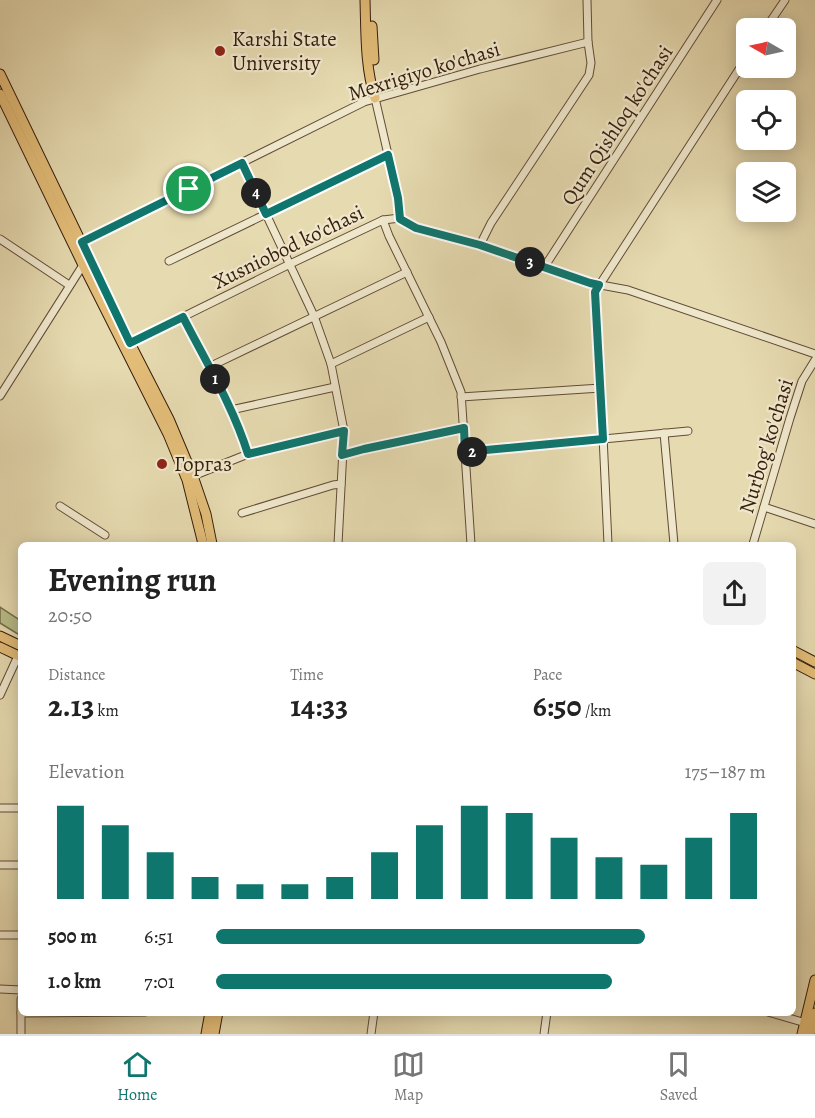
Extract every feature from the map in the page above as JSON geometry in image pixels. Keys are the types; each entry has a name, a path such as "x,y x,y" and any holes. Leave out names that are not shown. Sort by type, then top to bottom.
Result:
{"main road":[{"path":"365,0 366,49 370,82 375,98"},
{"path":"371,0 375,98"},
{"path":"0,74 82,242 168,434 187,480 202,542"},
{"path":"1,101 83,265 169,419 194,476 206,514 212,542"},
{"path":"0,636 18,651"},
{"path":"0,647 18,652"},
{"path":"796,652 815,662"},
{"path":"796,664 815,674"},
{"path":"809,1027 815,980"},
{"path":"802,1034 809,1027 815,1013"},
{"path":"206,1034 209,1016"},
{"path":"214,1034 217,1016"}],"street":[{"path":"480,245 491,223 589,75 591,63 587,0"},
{"name":"Qum Qishloq ko'chasi","path":"544,266 717,0"},
{"path":"773,18 785,0"},
{"name":"Mexrigiyo ko'chasi","path":"82,242 364,102 480,69 588,42"},
{"path":"608,542 595,292 736,74"},
{"path":"375,98 398,198 400,219"},
{"path":"169,261 388,155"},
{"path":"242,163 314,316 331,364 344,431 338,542"},
{"name":"Xusniobod ko'chasi","path":"127,345 383,220 400,219 416,228 480,245 590,283 628,290 815,354"},
{"path":"383,220 441,342 461,392 471,542"},
{"path":"0,239 69,285"},
{"path":"0,396 83,265"},
{"path":"208,367 406,272"},
{"path":"183,317 231,410 248,454"},
{"path":"331,364 429,317"},
{"name":"Nurbog' ko'chasi","path":"754,542 802,381 815,360"},
{"path":"231,410 335,387"},
{"path":"461,397 601,388"},
{"path":"342,455 464,428"},
{"path":"194,476 248,454 344,431"},
{"path":"465,452 688,431"},
{"path":"664,433 674,542"},
{"path":"242,513 341,484"},
{"path":"60,506 105,535"},
{"path":"764,507 815,524"},
{"path":"0,695 18,657"},
{"path":"0,808 18,808"},
{"path":"0,865 18,865"},
{"path":"0,935 18,935"},
{"path":"0,989 18,990"},
{"path":"21,1016 21,1034"},
{"path":"371,1034 373,1016"},
{"path":"544,1034 546,1016"},
{"path":"779,1016 809,1027"}],"green space":[{"path":"0,607 18,619 18,634 0,623"}],"place":[{"name":"Karshi State University","path":"220,51"},
{"name":"Горгаз","path":"162,464"}],"route":[{"path":"388,155 398,198 400,219 416,228 480,245 599,285 595,292 603,439 465,452 464,428 342,455 344,431 248,454 231,410 183,317 130,343 82,242 189,189 242,163 266,214 388,155"}]}
